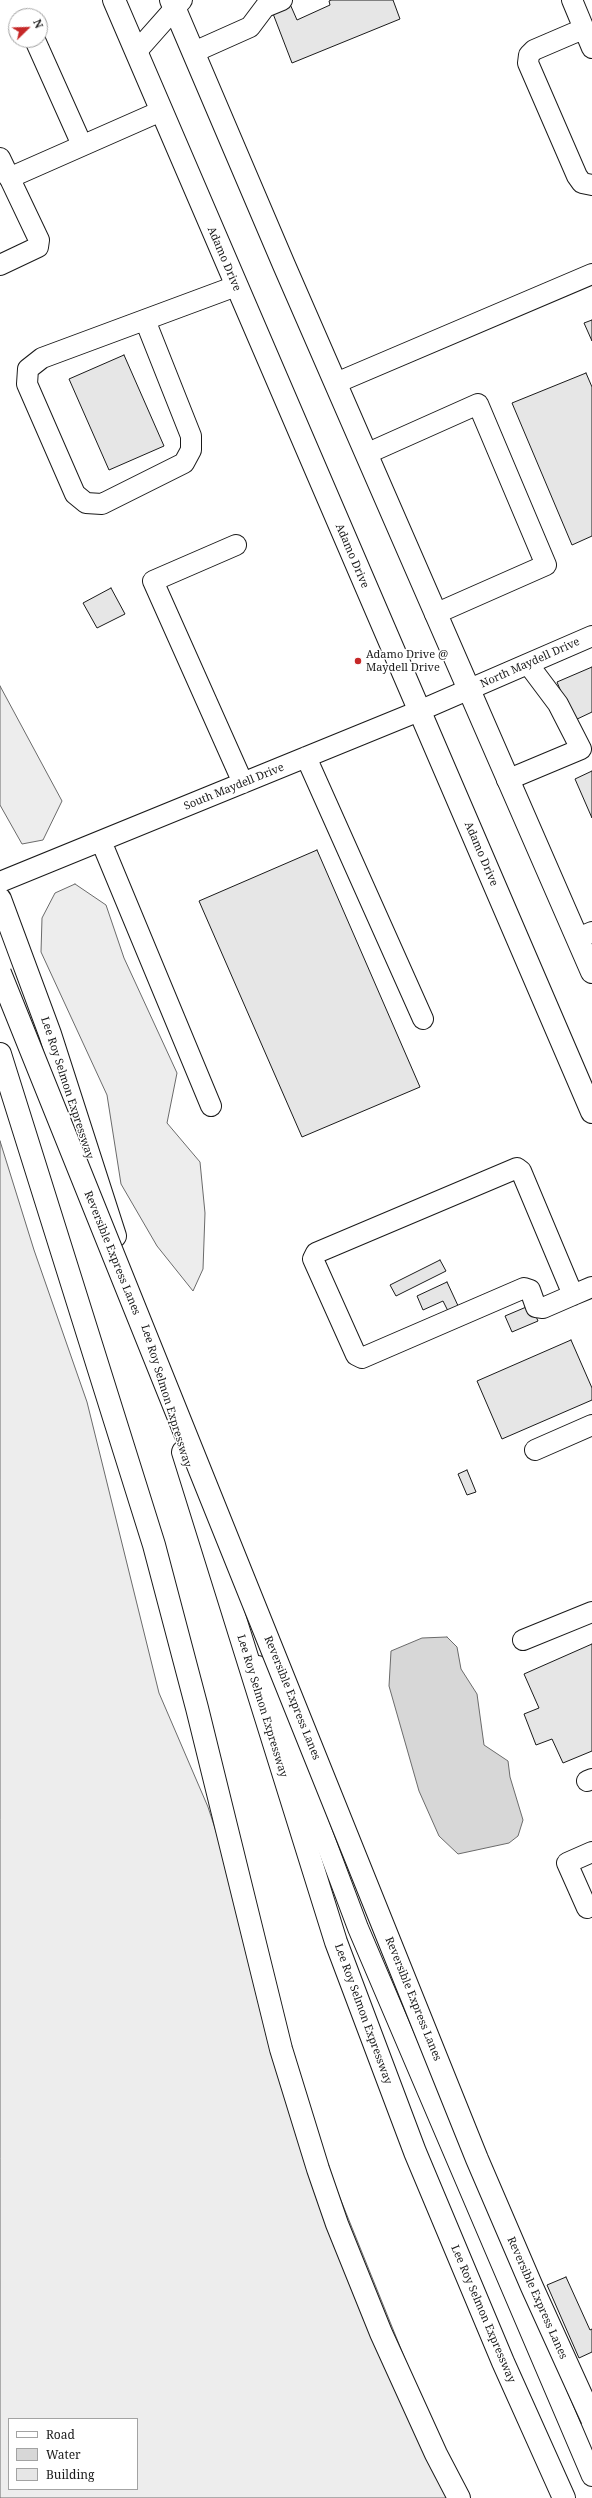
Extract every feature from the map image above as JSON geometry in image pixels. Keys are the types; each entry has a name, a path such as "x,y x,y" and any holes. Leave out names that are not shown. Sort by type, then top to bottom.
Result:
{"main road":[{"name":"Adamo Drive","path":"114,0 592,1112"},
{"path":"176,3 194,52 507,780 585,935 592,972"},
{"name":"Lee Roy Selmon Expressway","path":"0,899 16,938 82,1130 316,1880 374,2045 415,2152 503,2362 564,2498"},
{"name":"Reversible Express Lanes","path":"0,973 474,2152 532,2287 592,2419"},
{"path":"0,1054 154,1545 197,1708 279,2042 318,2169 339,2231 381,2333 436,2454 459,2498"}],"street":[{"path":"194,52 250,27 265,7 282,0"},
{"path":"572,0 592,48"},
{"path":"136,52 176,3"},
{"path":"583,28 534,50 529,55 528,63 577,176 582,182 592,185"},
{"path":"39,48 82,145"},
{"path":"9,178 161,111"},
{"path":"0,158 40,240 38,248 0,265"},
{"path":"336,383 592,274"},
{"path":"145,320 191,436 191,450 184,463 102,504 86,502 74,494 27,384 28,369 42,358 236,286"},
{"path":"366,454 478,404 546,565 435,614"},
{"path":"236,545 154,581 244,783"},
{"name":"North Maydell Drive","path":"468,690 592,636"},
{"path":"507,780 586,746 558,704 528,664"},
{"name":"South Maydell Drive","path":"0,882 468,690"},
{"path":"306,757 423,1019"},
{"path":"101,841 211,1106"},
{"path":"573,1295 521,1170 517,1168 316,1253 313,1259 356,1355 362,1358 524,1288 530,1290 536,1307 539,1308 573,1295 592,1287"},
{"path":"535,1450 592,1425"},
{"path":"523,1640 592,1612"},
{"path":"239,1630 271,1696 327,1848 367,1949 592,2476"},
{"path":"592,1852 567,1863 587,1908 592,1906"}],"shaded area":[{"path":"0,686 62,801 43,840 22,844 0,805"},
{"path":"75,884 106,905 124,958 177,1073 167,1123 200,1162 205,1213 203,1269 193,1291 157,1246 121,1184 107,1095 41,952 42,918 55,893"},
{"path":"0,1141 34,1250 87,1402 159,1693 208,1807 319,2146 445,2458 465,2498 0,2498"}],"water":[{"path":"447,1637 457,1647 461,1669 477,1694 484,1745 508,1761 510,1777 523,1820 518,1836 509,1843 458,1854 439,1836 419,1791 389,1686 391,1651 422,1638"}],"building":[{"path":"393,0 400,19 292,63 272,11 290,4 297,20 330,5 329,1"},
{"path":"592,320 592,341 584,323"},
{"path":"124,355 164,446 109,470 69,379"},
{"path":"586,373 592,387 592,536 572,545 512,403"},
{"path":"111,588 125,614 97,628 83,603"},
{"path":"592,667 592,712 573,721 557,682"},
{"path":"592,771 592,818 575,779"},
{"path":"317,850 420,1087 302,1137 199,901"},
{"path":"440,1260 446,1271 396,1296 390,1285"},
{"path":"447,1282 460,1310 450,1315 443,1301 423,1310 417,1296"},
{"path":"531,1305 538,1321 512,1332 505,1316"},
{"path":"571,1340 592,1388 592,1400 502,1439 477,1381"},
{"path":"467,1470 476,1492 467,1495 458,1474"},
{"path":"592,1644 592,1751 563,1763 552,1739 536,1745 524,1714 539,1708 524,1674"},
{"path":"566,2277 590,2330 592,2329 592,2352 579,2358 547,2285"}],"place":[{"name":"Adamo Drive @ Maydell Drive","path":"358,661"}]}
